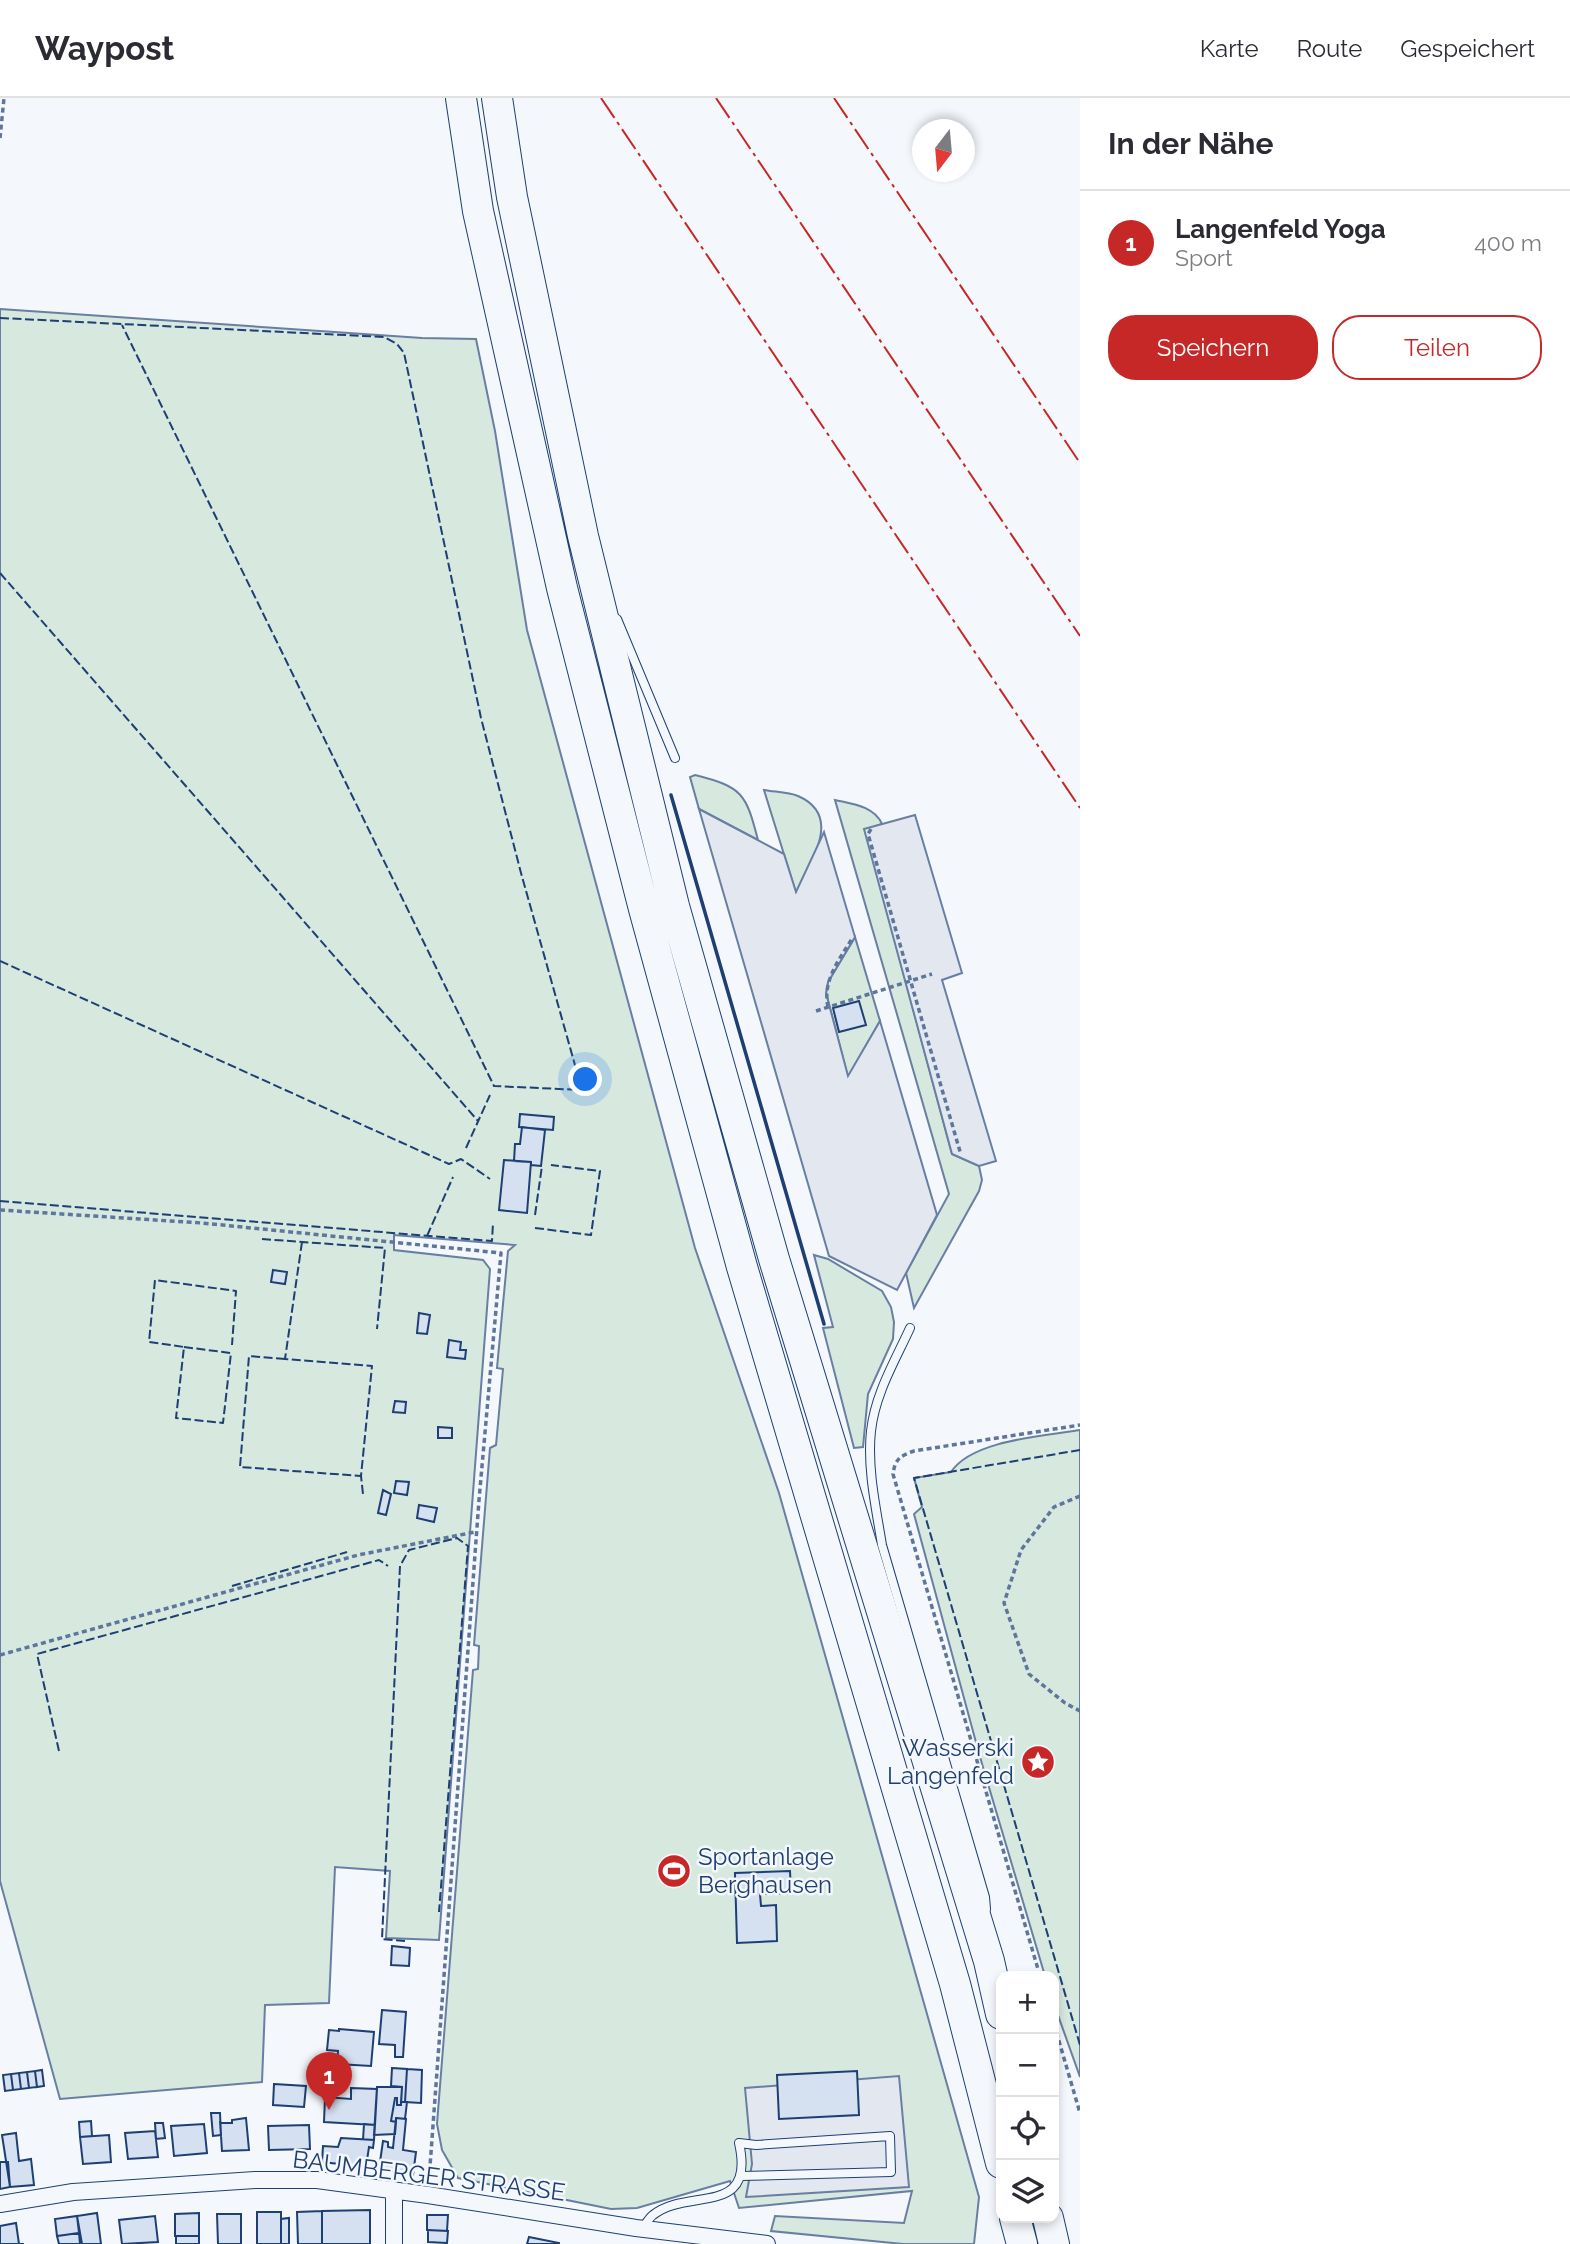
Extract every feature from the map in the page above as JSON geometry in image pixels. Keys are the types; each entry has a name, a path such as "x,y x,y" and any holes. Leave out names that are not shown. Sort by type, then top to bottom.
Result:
{"highway":[{"path":"461,98 478,211 558,575 640,896 742,1267 951,1971 1000,2160"},
{"path":"497,98 512,197 583,536 674,906 759,1207 989,1961 996,1992"},
{"path":"1016,2223 1022,2244"},
{"path":"1049,2223 1054,2244"}],"street":[{"name":"BAUMBERGER STRASSE","path":"0,2204 73,2192 255,2180 317,2180 428,2195 644,2236 767,2244"},
{"path":"394,2190 394,2244"}],"lane":[{"path":"583,536 608,597"},
{"path":"614,610 675,758"},
{"path":"910,1328 882,1387 871,1431 872,1486 882,1545 985,1897 989,1961"},
{"path":"644,2236 653,2215 673,2206 709,2200 730,2191 741,2176 742,2157 739,2143 756,2145 890,2136 891,2172 741,2176"}],"path":[{"path":"0,138 4,98"},
{"path":"871,829 869,834 909,981 961,1156"},
{"path":"828,1007 825,991 828,981 853,937"},
{"path":"816,1010 932,974"},
{"path":"0,1210 202,1223 501,1253 477,1532 428,2195"},
{"path":"1039,1971 893,1474 894,1462 901,1455 914,1451 1080,1425"},
{"path":"1080,1496 1054,1507 1020,1550 1004,1603 1029,1674 1065,1703 1080,1711"},
{"path":"0,1655 358,1555 477,1532"},
{"path":"1057,2034 1080,2113"}],"shaded area":[{"path":"0,309 422,338 476,339 495,431 527,630 695,1248 779,1493 979,2197 974,2244 903,2244 771,2231 775,2216 904,2223 912,2191 739,2208 730,2181 637,2208 611,2209 458,2178 442,2150 437,2124 473,1670 478,1669 479,1646 474,1645 490,1448 496,1445 503,1369 497,1368 508,1251 515,1245 394,1235 394,1250 483,1260 490,1269 439,1940 386,1938 390,1871 335,1867 329,2003 265,2005 262,2082 60,2099 0,1881"},
{"path":"695,775 723,784 740,795 750,812 758,840 699,809 690,777"},
{"path":"764,790 798,796 812,805 819,815 820,840 796,893"},
{"path":"835,800 874,813 882,824 865,830 952,1154 979,1166 982,1180 979,1191 914,1308 906,1273 949,1194"},
{"path":"699,809 784,854 796,892 824,832 855,937 828,982 826,993 848,1076 880,1021 937,1215 897,1290 829,1256"},
{"path":"915,815 962,973 942,980 996,1161 979,1166 952,1154 864,829"},
{"path":"855,937 880,1021 848,1077 826,993 828,982"},
{"path":"814,1255 828,1259 882,1291 891,1307 893,1339 868,1394 863,1447 854,1448 823,1328 833,1327"},
{"name":"Wasserski Langenfeld","path":"1080,1430 1080,2077 1059,2018 1059,1971 1044,1971 980,1757 914,1514 922,1507 914,1478 951,1472 961,1461 975,1453 1029,1437"},
{"path":"899,2076 909,2187 746,2197 752,2164 745,2088"}],"building":[{"path":"859,1001 866,1025 839,1032 833,1008"},
{"path":"520,1114 554,1117 553,1130 519,1127"},
{"path":"522,1127 545,1130 541,1166 531,1165 531,1162 514,1161 515,1144 520,1144"},
{"path":"504,1160 531,1162 527,1213 499,1210"},
{"path":"273,1270 287,1272 285,1284 271,1282"},
{"path":"419,1313 430,1315 427,1334 417,1333"},
{"path":"449,1340 461,1342 460,1350 466,1350 465,1359 447,1357"},
{"path":"395,1401 406,1402 405,1413 393,1412"},
{"path":"438,1427 452,1428 452,1438 438,1438"},
{"path":"396,1481 409,1482 407,1495 394,1493"},
{"path":"383,1490 391,1494 386,1515 378,1513"},
{"path":"419,1505 437,1508 434,1522 417,1518"},
{"path":"790,1871 791,1893 760,1894 761,1906 776,1905 777,1941 737,1943 735,1873"},
{"path":"392,1946 410,1948 409,1966 391,1965"},
{"path":"382,2010 406,2012 403,2057 395,2057 395,2045 379,2044"},
{"path":"329,2030 374,2032 371,2066 337,2064 338,2051 327,2050"},
{"path":"392,2068 407,2069 405,2102 401,2102 402,2087 391,2086"},
{"path":"407,2069 422,2070 421,2103 405,2102"},
{"path":"42,2070 44,2086 37,2087 35,2071"},
{"path":"35,2071 37,2087 29,2088 27,2072"},
{"path":"857,2071 859,2115 779,2119 777,2075"},
{"path":"27,2072 29,2088 21,2089 19,2073"},
{"path":"19,2073 21,2089 13,2090 11,2074"},
{"path":"11,2074 13,2090 5,2091 3,2075"},
{"path":"274,2084 306,2086 304,2107 273,2105"},
{"path":"377,2087 402,2087 401,2105 397,2105 395,2098 391,2121 396,2122 395,2134 374,2135"},
{"path":"351,2088 377,2089 375,2125 324,2122 325,2097 351,2099"},
{"path":"395,2098 397,2105 407,2102 405,2119 396,2118 396,2122 391,2121"},
{"path":"211,2113 220,2113 221,2135 213,2136"},
{"path":"246,2118 249,2150 222,2151 220,2121 232,2123 232,2120"},
{"path":"396,2118 406,2119 403,2150 416,2152 413,2175 379,2169 383,2141 393,2148"},
{"path":"91,2121 92,2136 80,2137 79,2122"},
{"path":"155,2123 163,2123 165,2138 156,2139"},
{"path":"204,2124 207,2153 174,2156 171,2126"},
{"path":"364,2124 375,2125 374,2140 363,2140"},
{"path":"309,2125 310,2149 269,2150 268,2126"},
{"path":"155,2131 158,2157 128,2159 125,2133"},
{"path":"16,2133 19,2161 31,2159 34,2185 10,2187 2,2135"},
{"path":"109,2135 111,2162 83,2164 80,2137"},
{"path":"341,2138 374,2140 373,2148 369,2147 366,2167 322,2162 323,2146 338,2147"},
{"path":"0,2162 8,2162 10,2187 0,2189"},
{"path":"370,2210 370,2244 322,2244 322,2211"},
{"path":"322,2211 322,2244 298,2244 297,2212"},
{"path":"257,2212 281,2212 281,2244 257,2244"},
{"path":"97,2213 101,2244 82,2244 77,2216"},
{"path":"199,2213 199,2236 175,2236 175,2214"},
{"path":"217,2214 241,2214 241,2244 218,2244"},
{"path":"427,2215 448,2215 447,2231 427,2230"},
{"path":"77,2216 79,2233 57,2236 55,2219"},
{"path":"155,2216 158,2242 122,2244 119,2220"},
{"path":"289,2218 289,2244 281,2244 281,2219"},
{"path":"16,2223 19,2244 0,2244 0,2226"},
{"path":"428,2230 448,2231 447,2243 428,2242"},
{"path":"79,2233 80,2244 59,2244 57,2236"},
{"path":"176,2236 199,2236 199,2244 176,2244"},
{"path":"529,2237 559,2243 559,2244 527,2244"}],"fence":[{"path":"0,318 384,337 397,344 404,353 481,718 582,1090 494,1086 122,325"},
{"path":"0,573 478,1121"},
{"path":"0,961 449,1164 461,1159 490,1179"},
{"path":"466,1148 490,1095"},
{"path":"535,1228 591,1235 600,1171 551,1165"},
{"path":"535,1215 542,1166"},
{"path":"427,1236 453,1177"},
{"path":"0,1201 492,1241 493,1223"},
{"path":"262,1239 385,1248 377,1329"},
{"path":"302,1242 285,1359 372,1366 361,1476 363,1494"},
{"path":"184,1347 231,1353 223,1423 176,1418 184,1347 149,1342 155,1280 236,1291 232,1345"},
{"path":"285,1359 249,1356 240,1467 361,1476"},
{"path":"1080,1450 914,1478 1080,2045"},
{"path":"405,1941 382,1939 400,1566 409,1550 457,1538 468,1546 439,1912"},
{"path":"232,1586 347,1552"},
{"path":"59,1751 37,1654 379,1560 388,1566"}],"wall":[{"path":"671,795 824,1324"}],"power":[{"path":"601,98 1080,808"},
{"path":"716,98 1080,636"},
{"path":"834,98 1080,463"}],"place":[{"name":"Wasserski Langenfeld","path":"1038,1762"},
{"name":"Sportanlage Berghausen","path":"674,1871"},
{"name":"Langenfeld Yoga","path":"329,2110"}]}
